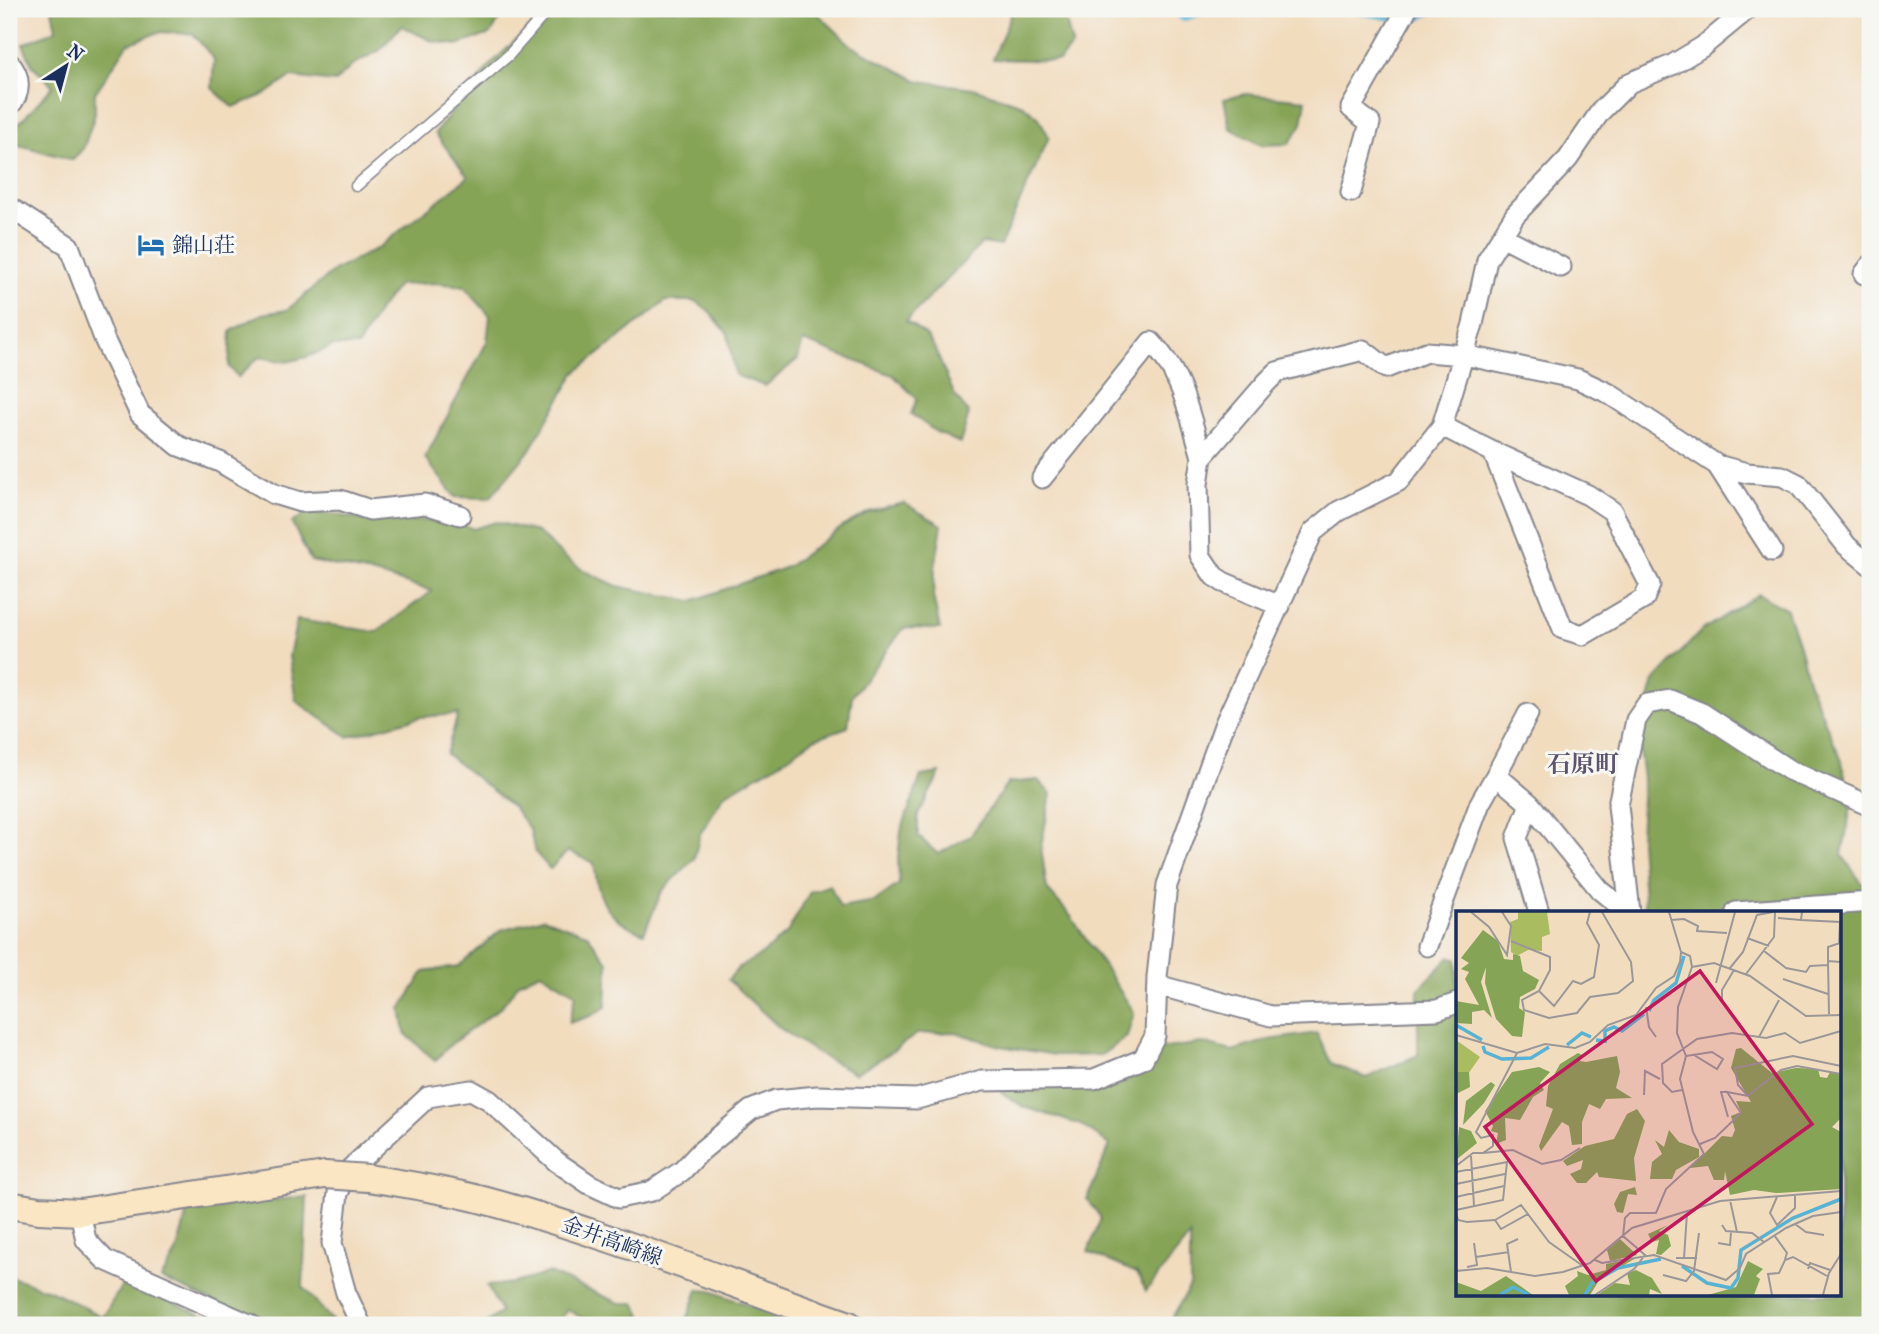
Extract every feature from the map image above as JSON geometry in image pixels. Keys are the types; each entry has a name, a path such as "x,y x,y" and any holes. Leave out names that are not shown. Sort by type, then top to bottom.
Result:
{"main road":[{"name":"金井高崎線","path":"80,1212 325,1175 368,1178 447,1191 546,1218 849,1325"},
{"path":"9,1205 80,1212"}],"street":[{"path":"1351,192 1370,123 1351,108 1407,9"},
{"path":"361,1325 346,1293 331,1244 338,1193 350,1169 428,1097 471,1090 489,1100 557,1162 589,1184 619,1198 652,1191 682,1171 701,1151 751,1110 776,1100 817,1096 916,1099 982,1081 1094,1079 1143,1059 1155,1036 1167,885 1225,723 1313,532 1339,511 1399,481 1442,426 1473,324 1487,260 1515,215 1568,159 1600,112 1629,83 1672,65 1702,47 1748,9"},
{"path":"9,63 18,75 16,99 9,106"},
{"path":"9,207 69,246 105,341 140,414 179,446 220,462 274,494 300,502 340,500 370,510 425,504 460,514"},
{"path":"1502,236 1562,267"},
{"path":"1042,478 1151,342 1164,355 1184,396 1202,457 1198,484 1199,555 1213,576 1280,606"},
{"path":"1202,457 1277,372 1363,350 1386,369 1426,352 1464,355 1578,379 1608,393 1717,465 1748,473 1782,476 1798,484 1847,545 1870,565"},
{"path":"1442,426 1493,453 1588,495 1612,511 1650,585 1644,599 1583,635 1563,629 1493,453"},
{"path":"1717,465 1772,551"},
{"path":"1628,911 1618,806 1636,720 1647,704 1671,700 1702,713 1789,770 1870,806"},
{"path":"1427,946 1480,803 1528,714"},
{"path":"1496,775 1530,804 1600,890 1627,911"},
{"path":"1530,804 1517,838 1539,911"},
{"path":"1749,911 1870,902"},
{"path":"1157,985 1271,1016 1437,1010 1456,1003"},
{"path":"80,1212 86,1240 105,1260 251,1325"},
{"path":"796,1325 821,1315"}],"lane":[{"path":"356,186 509,55 549,9"}],"green space":[{"path":"52,9 505,9 491,34 457,45 432,41 401,26 380,50 354,64 335,82 291,77 266,94 233,107 212,88 214,59 193,34 159,32 128,44 95,93 95,114 84,147 73,160 23,146 9,145 9,132 53,86 32,65 23,44 56,30"},
{"path":"592,9 821,9 816,12 852,46 919,81 973,88 1023,105 1039,118 1049,137 1000,246 982,243 906,321 925,334 934,347 954,394 969,414 960,443 936,432 911,414 917,399 893,375 803,341 798,359 765,386 735,375 728,334 709,311 695,301 666,301 575,373 529,451 490,498 455,497 425,458 487,342 490,316 464,286 435,283 398,285 379,310 358,346 333,346 287,362 259,357 238,377 229,367 231,331 262,314 287,310 335,270 378,248 468,177 435,133 491,64 529,28 555,15"},
{"path":"1013,9 1062,9 1072,45 1059,61 993,59"},
{"path":"1245,94 1306,100 1302,124 1289,144 1261,145 1230,128 1224,99"},
{"path":"904,503 942,525 933,596 940,629 904,628 852,696 848,727 814,739 724,795 700,834 694,859 662,891 644,933 620,921 606,907 598,888 594,863 568,851 550,869 535,852 530,830 513,807 446,754 458,714 421,717 348,737 296,701 289,656 297,620 377,632 432,591 371,573 311,561 292,523 306,513 334,514 358,519 402,518 462,524 473,529 496,522 537,532 583,570 617,586 692,601 787,567 845,525 869,512"},
{"path":"1759,594 1787,610 1809,684 1842,761 1851,807 1842,855 1861,882 1870,888 1870,1325 1171,1325 1173,1316 1190,1286 1190,1236 1146,1291 1137,1273 1088,1252 1101,1218 1087,1199 1110,1145 1081,1125 1024,1107 1002,1093 1001,1084 1118,1086 1142,1070 1152,1050 1202,1043 1232,1051 1269,1040 1317,1033 1331,1063 1366,1078 1418,1055 1418,990 1450,957 1456,958 1456,1296 1840,1296 1840,911 1645,911 1640,841 1643,778 1638,740 1654,681 1701,631"},
{"path":"940,773 918,815 918,836 938,854 970,836 1008,783 1038,780 1051,794 1041,847 1047,889 1070,915 1134,1012 1127,1037 1101,1055 1062,1056 1000,1046 954,1032 917,1034 855,1073 818,1054 781,1029 728,980 739,967 761,955 787,933 810,892 830,885 840,907 875,901 899,884 901,831 921,776"},
{"path":"543,918 587,934 608,962 606,1007 591,1016 569,1023 576,994 540,972 520,982 501,1007 450,1045 435,1061 405,1033 401,1009 424,972 459,966 501,930"},
{"path":"307,1197 303,1287 336,1325 267,1325 161,1279 176,1253 189,1207"},
{"path":"549,1273 620,1303 635,1303 642,1315 634,1325 593,1325 567,1309 561,1321 564,1325 483,1325 501,1312 487,1286 514,1283"},
{"path":"9,1276 54,1292 103,1317 125,1280 223,1325 9,1325"},
{"path":"698,1290 711,1291 798,1323 685,1325"}],"waterway":[{"path":"1171,9 1183,19 1214,9"},
{"path":"1268,9 1334,9"},
{"path":"1340,9 1395,19"},
{"path":"1405,21 1410,22 1439,9"}],"place":[{"name":"錦山荘","path":"151,245"}],"district":[{"name":"石原町","path":"1583,764"}]}
